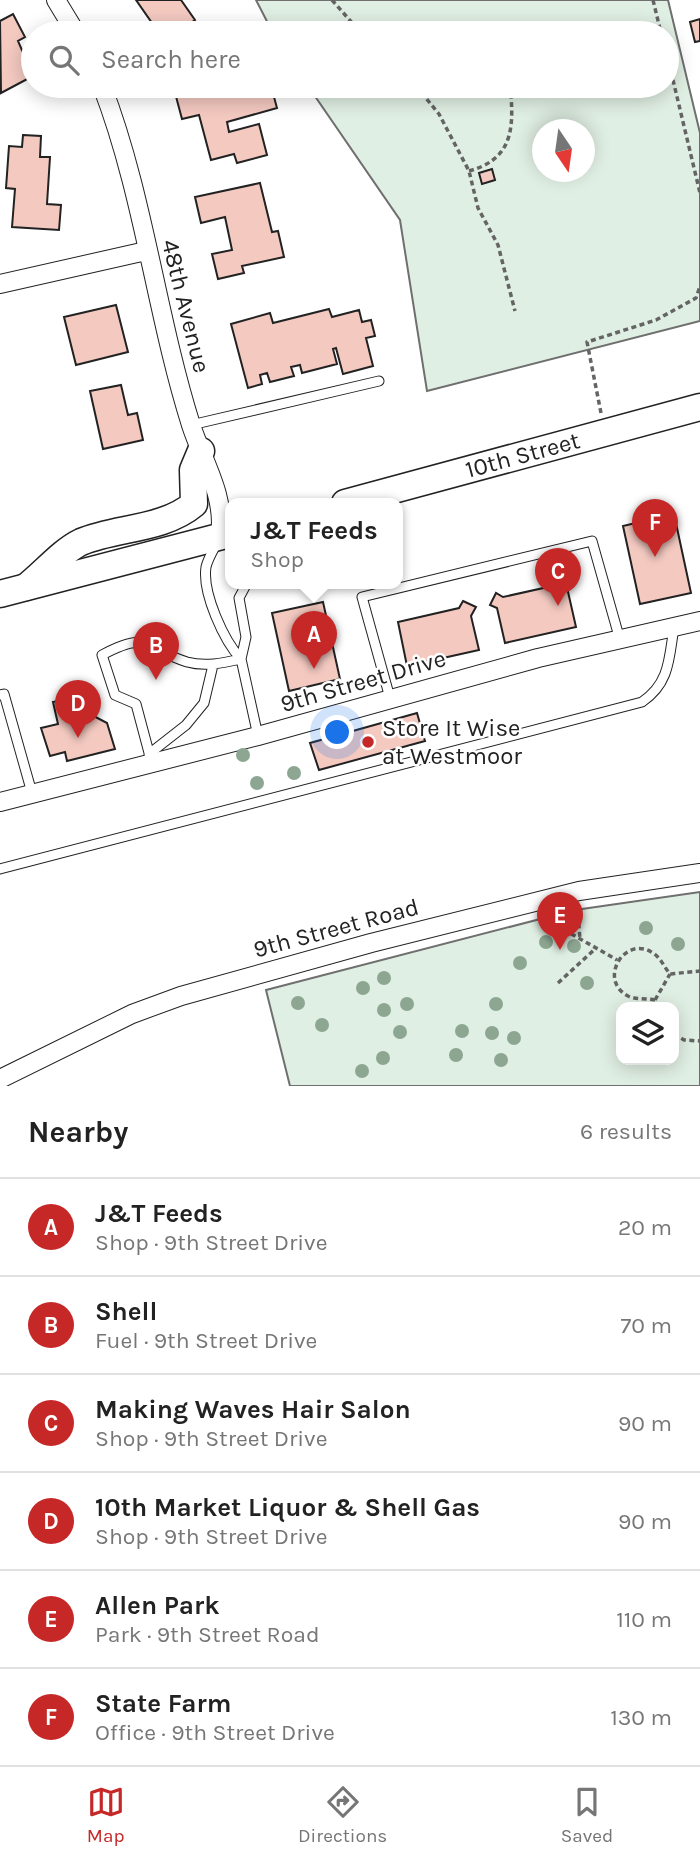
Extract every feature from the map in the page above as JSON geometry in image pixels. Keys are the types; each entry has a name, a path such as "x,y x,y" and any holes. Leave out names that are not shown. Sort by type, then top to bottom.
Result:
{"main road":[{"name":"10th Street","path":"369,498 606,432 698,413"},
{"path":"26,587 79,543 160,521 186,511 194,503 193,470 201,451"},
{"path":"0,594 225,535"}],"street":[{"path":"56,0 69,21"},
{"name":"48th Avenue","path":"106,98 120,136 146,251 191,425 219,498 225,535"},
{"path":"0,284 146,251"},
{"name":"9th Street Drive","path":"0,802 150,759 258,736 390,698 700,621"},
{"name":"9th Street Road","path":"0,1079 132,1014 181,996 371,943 579,891 700,873"}],"lane":[{"path":"191,425 379,381"},
{"path":"225,535 206,565 207,586 228,645 241,659"},
{"path":"403,587 592,541 620,640"},
{"path":"244,589 239,598 246,637 241,659 258,736"},
{"path":"390,698 362,597 395,589"},
{"path":"0,869 642,702 658,691 667,670 674,627"},
{"path":"213,665 204,703 186,725 150,759 136,704 115,695 102,655 126,643 140,640 188,662 213,665 241,659"},
{"path":"0,695 4,694 32,793"}],"path":[{"path":"332,0 350,21"},
{"path":"653,0 659,21"},
{"path":"426,98 439,114 469,171 478,208 498,245 515,311"},
{"path":"469,171 485,167 509,140 513,119 511,98"},
{"path":"677,98 700,193"},
{"path":"606,432 587,342 656,320 696,298 700,286"},
{"path":"578,915 580,939"},
{"path":"549,922 618,961"},
{"path":"558,983 595,948"},
{"path":"644,949 656,954 670,974 655,1000 631,997 621,991 614,976 618,961 631,950 644,949"},
{"path":"670,974 700,971"},
{"path":"679,1037 700,1041"}],"green space":[{"path":"256,0 668,0 673,21 267,21"},
{"path":"679,46 700,133 700,321 427,391 400,220 316,98 679,98"},
{"path":"700,892 700,1086 290,1086 266,990 575,910"}],"building":[{"path":"136,0 181,0 195,20 194,21 151,21"},
{"path":"13,14 21,29 21,39 18,41 21,48 21,82 1,93 0,21"},
{"path":"700,19 700,41 695,42 690,22"},
{"path":"176,98 274,98 277,108 227,122 229,132 259,124 267,155 237,163 234,154 211,160 199,115 182,119"},
{"path":"23,135 41,136 40,157 50,157 47,204 61,205 59,230 12,227 15,189 6,188 9,146 22,147"},
{"path":"492,169 495,180 482,184 479,173"},
{"path":"260,183 272,232 278,231 284,257 242,266 244,273 218,279 212,254 232,250 225,217 201,223 195,197"},
{"path":"116,305 128,352 76,365 64,317"},
{"path":"329,309 332,317 359,310 362,322 371,320 375,336 366,338 373,366 343,374 336,348 333,349 337,364 302,373 300,365 291,367 294,376 270,382 267,373 260,375 262,384 248,388 231,324 270,313 273,323"},
{"path":"121,385 128,415 137,413 143,440 103,449 90,391"},
{"path":"674,514 691,593 640,604 623,526"},
{"path":"566,583 576,627 505,643 497,608 490,605 496,593 503,597"},
{"path":"463,601 476,607 471,616 479,650 407,666 398,622 459,608"},
{"path":"323,602 340,679 289,691 272,613"},
{"path":"81,696 86,712 107,723 115,749 67,761 65,752 50,756 41,728 58,724 53,702"},
{"name":"Store It Wise at Westmoor","path":"417,713 425,741 319,770 310,743"}],"place":[{"name":"State Farm","path":"655,557"},
{"name":"Making Waves Hair Salon","path":"558,606"},
{"name":"J&T Feeds","path":"314,669"},
{"name":"Shell","path":"156,680"},
{"name":"10th Market Liquor & Shell Gas","path":"78,738"},
{"name":"Store It Wise at Westmoor","path":"368,742"},
{"name":"Allen Park","path":"560,950"}]}
